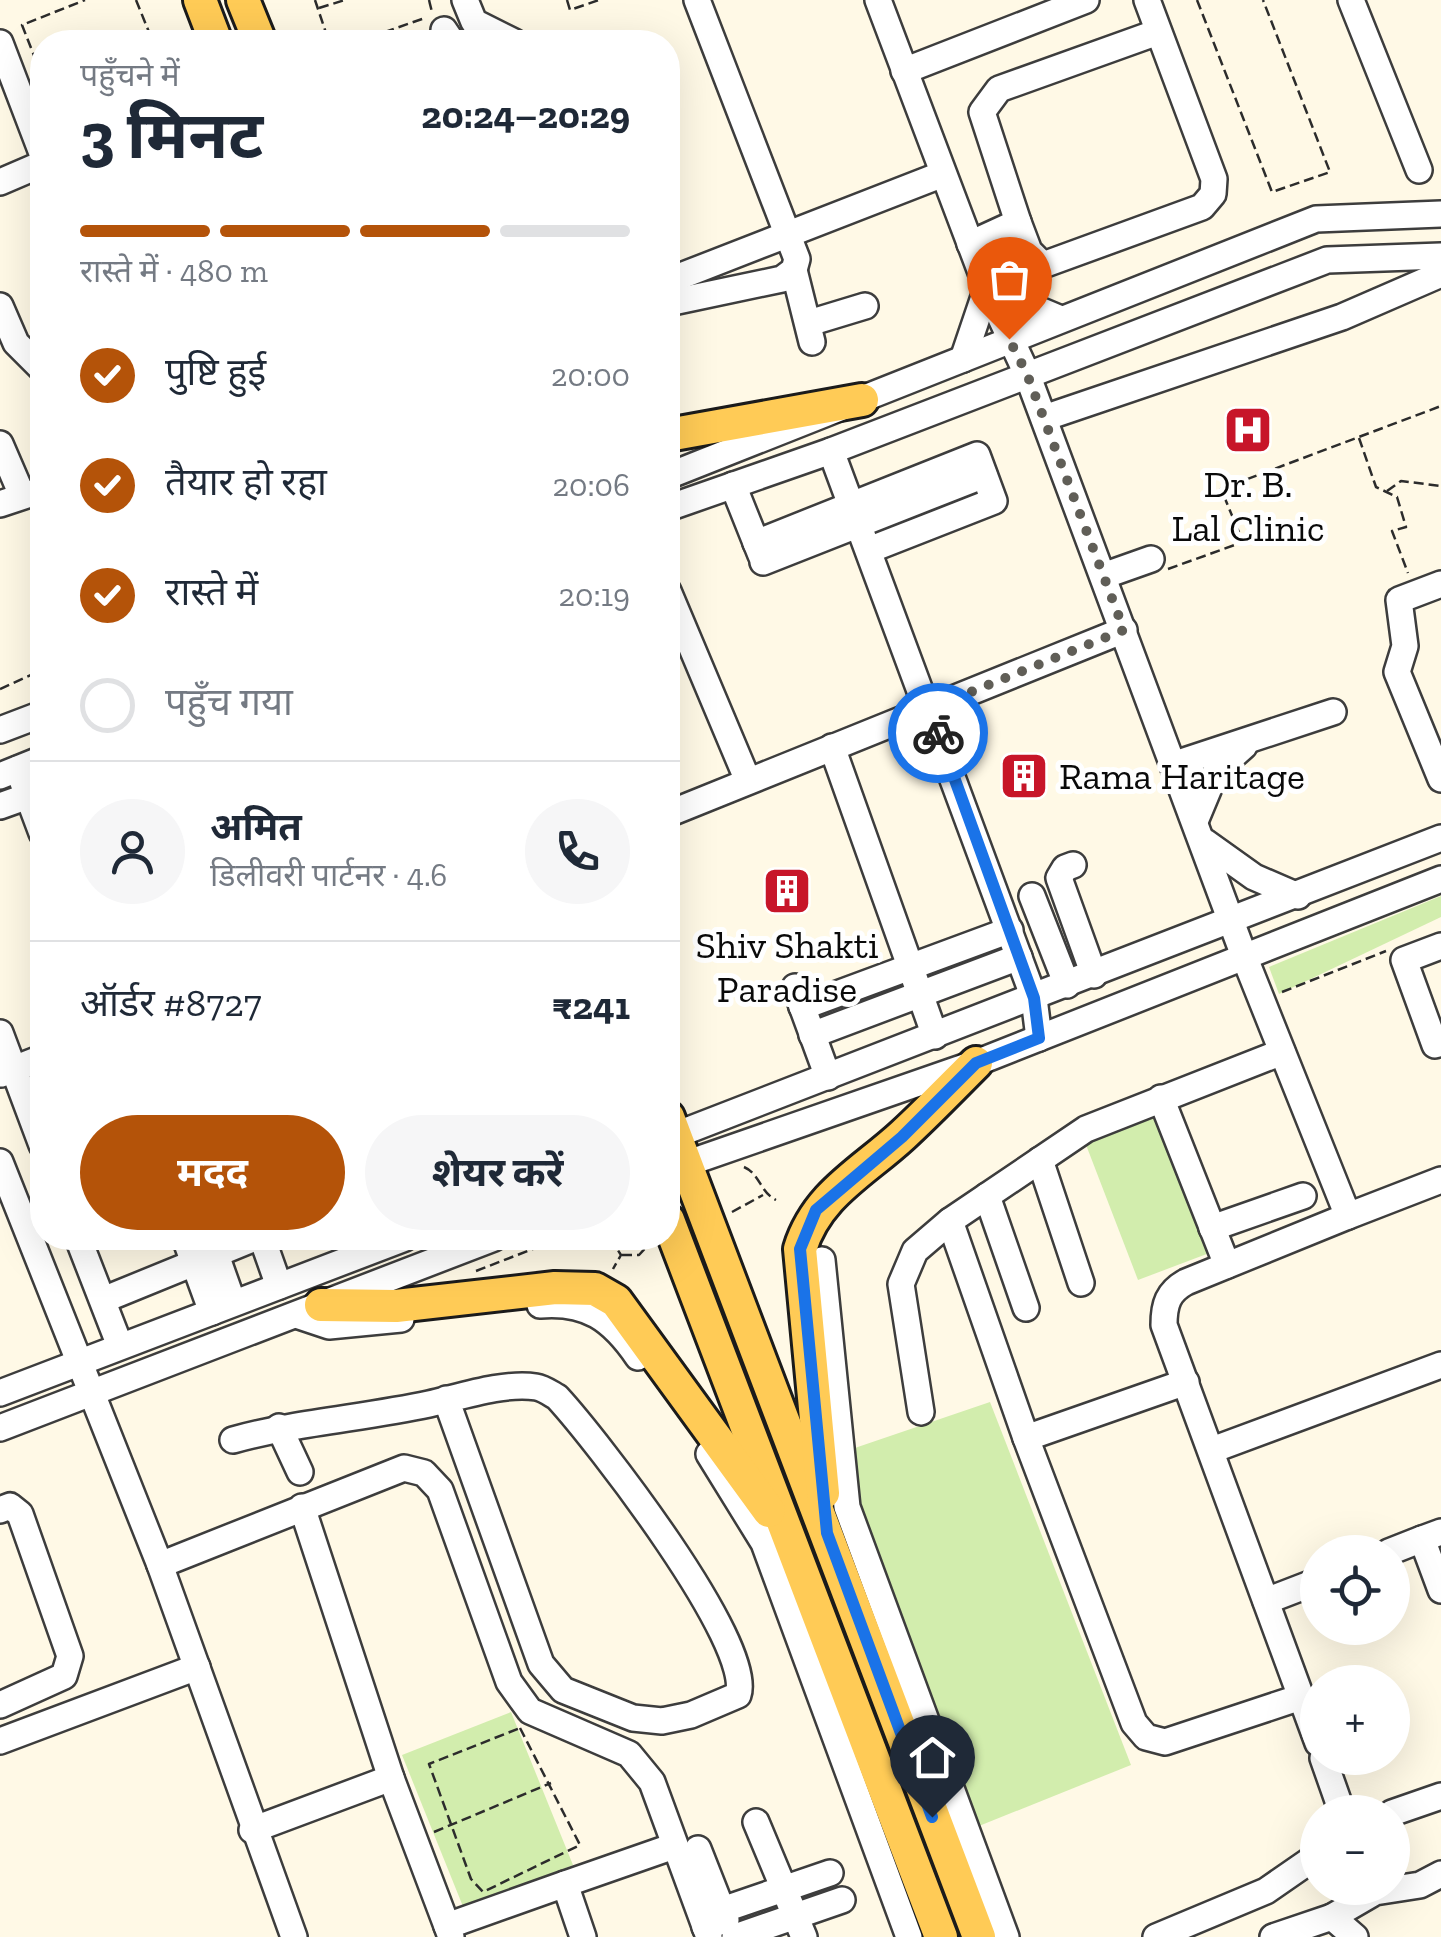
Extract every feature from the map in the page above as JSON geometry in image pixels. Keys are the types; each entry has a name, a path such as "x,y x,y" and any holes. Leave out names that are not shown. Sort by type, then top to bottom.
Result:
{"main road":[{"path":"200,0 211,30"},
{"path":"243,0 255,30"},
{"path":"680,433 862,400"},
{"path":"827,1533 800,1249 806,1228 816,1210 834,1192 902,1137 976,1063"},
{"path":"680,1165 827,1533 979,1937"},
{"path":"679,1250 942,1937"},
{"path":"309,1310 396,1306 555,1288 601,1292 616,1301 763,1508 782,1518"}],"street":[{"path":"464,0 474,22 490,30"},
{"path":"697,0 789,233 810,333 864,306"},
{"path":"878,0 987,288 1027,374 1244,956 1348,1216"},
{"path":"904,71 1086,0"},
{"path":"1146,0 1214,179 1213,194 1202,207 1043,265 1029,251 982,112 1000,88 1158,32"},
{"path":"1351,0 1420,170"},
{"path":"1,49 30,123"},
{"path":"0,182 30,169"},
{"path":"680,276 943,174"},
{"path":"680,471 1316,219 1441,214"},
{"path":"970,244 1018,222"},
{"path":"680,504 1327,260 1441,256"},
{"path":"680,300 782,278 794,270"},
{"path":"1044,418 1342,317 1441,274"},
{"path":"987,288 1060,319"},
{"path":"963,360 987,288"},
{"path":"0,306 16,342 30,357"},
{"path":"0,444 21,496"},
{"path":"831,450 1020,956 1034,998 1039,1038"},
{"path":"733,485 763,561 977,455 994,501 870,550"},
{"path":"1104,576 1147,560"},
{"path":"1441,584 1399,600 1405,646 1397,672 1433,738 1441,780"},
{"path":"680,620 748,781"},
{"path":"680,809 1124,630"},
{"path":"1175,764 1333,712"},
{"path":"0,730 30,719"},
{"path":"1200,830 1216,771 1252,740"},
{"path":"832,748 935,1036"},
{"path":"9,772 30,788"},
{"path":"0,806 30,795"},
{"path":"1200,830 1254,877 1298,896"},
{"path":"680,1142 828,1077 1441,838"},
{"path":"1073,865 1065,868 1059,878 1094,975"},
{"path":"680,1145 732,1148 976,1063 1441,879"},
{"path":"1032,896 1067,985"},
{"path":"828,1077 798,997 910,966 1010,930"},
{"path":"1441,946 1404,960 1435,1045 1441,1043"},
{"path":"960,948 986,1016"},
{"path":"812,1035 1020,956"},
{"path":"0,1033 7,1072 30,1120"},
{"path":"921,1412 901,1284 915,1251 950,1221 1086,1129 1282,1052"},
{"path":"1161,1098 1227,1265"},
{"path":"1040,1160 1081,1283"},
{"path":"0,1162 30,1237"},
{"path":"1300,1694 1164,1325 1166,1301 1172,1290 1227,1265 1441,1180"},
{"path":"987,1196 1026,1308"},
{"path":"1212,1228 1304,1196"},
{"path":"950,1221 1026,1438 1134,1723 1146,1736 1166,1742 1300,1697"},
{"path":"35,1250 160,1565 252,1830 294,1937"},
{"path":"83,1250 120,1346"},
{"path":"263,1250 279,1286"},
{"path":"0,1393 374,1250"},
{"path":"0,1428 463,1250"},
{"path":"103,1300 207,1251 223,1308"},
{"path":"822,1260 847,1506 1006,1937"},
{"path":"309,1310 328,1326 562,1303 589,1308 607,1320 715,1462 764,1543 909,1937"},
{"path":"1212,1450 1441,1366"},
{"path":"1026,1438 1186,1382"},
{"path":"232,1440 279,1427 446,1399 523,1388 538,1387 556,1396 682,1562 719,1626 741,1685 738,1695 691,1715 662,1720 632,1718 562,1690 541,1664 534,1648 446,1399"},
{"path":"279,1427 300,1472"},
{"path":"160,1565 404,1468 424,1473 440,1490 509,1682 530,1711 630,1754 640,1763 686,1847 722,1928"},
{"path":"0,1510 10,1506 20,1514 70,1656 64,1676 0,1705"},
{"path":"302,1507 390,1778 449,1931 565,1884 686,1847"},
{"path":"1431,1536 1441,1590"},
{"path":"1266,1602 1300,1588"},
{"path":"500,1657 534,1648"},
{"path":"2,1732 197,1667"},
{"path":"252,1830 390,1778"},
{"path":"1410,1806 1441,1796"},
{"path":"756,1822 800,1927"},
{"path":"1156,1937 1266,1891 1300,1867"},
{"path":"722,1928 784,1888 830,1873"},
{"path":"1410,1886 1441,1874"},
{"path":"565,1884 582,1937"},
{"path":"722,1928 800,1927 842,1900"},
{"path":"1273,1937 1332,1917 1351,1905"},
{"path":"1332,1917 1355,1937"}],"path":[{"path":"30,45 22,25 85,0"},
{"path":"136,0 148,30"},
{"path":"315,0 325,30"},
{"path":"318,8 344,0"},
{"path":"392,30 434,16 428,0"},
{"path":"566,0 570,10 599,0"},
{"path":"1196,0 1272,192 1330,172 1263,0"},
{"path":"1147,560 1149,576 1243,542 1221,489 1441,406"},
{"path":"1358,437 1376,487 1397,496 1406,527 1392,531 1409,574"},
{"path":"1386,492 1400,481 1441,486"},
{"path":"0,689 30,675"},
{"path":"1262,1000 1387,951"},
{"path":"732,1148 738,1164 752,1171 764,1194 776,1200"},
{"path":"721,1210 739,1212 764,1194"},
{"path":"461,1277 530,1250"},
{"path":"618,1250 621,1255"},
{"path":"621,1255 639,1255 643,1250"},
{"path":"601,1292 621,1255"},
{"path":"520,1728 576,1833 578,1849 483,1892 472,1879 452,1824 429,1764 436,1758 520,1728"},
{"path":"414,1840 551,1783"}],"green space":[{"path":"1441,896 1441,917 1279,994 1269,967"},
{"path":"1156,1109 1212,1252 1138,1280 1083,1137"},
{"path":"990,1402 1131,1765 974,1828 854,1519 846,1451"},
{"path":"511,1712 573,1865 464,1909 402,1755"}],"way so far":[{"path":"938,733 929,709 1124,630 1027,374 1009,339"}],"place":[{"name":"Dr. B. Lal Clinic","path":"1248,430"},
{"name":"Rama Haritage","path":"1024,776"},
{"name":"Shiv Shakti Paradise","path":"787,891"}],"route":[{"path":"932,1817 827,1533 800,1249 816,1210 858,1170 902,1137 976,1063 1039,1038 1034,998 938,733"}]}
